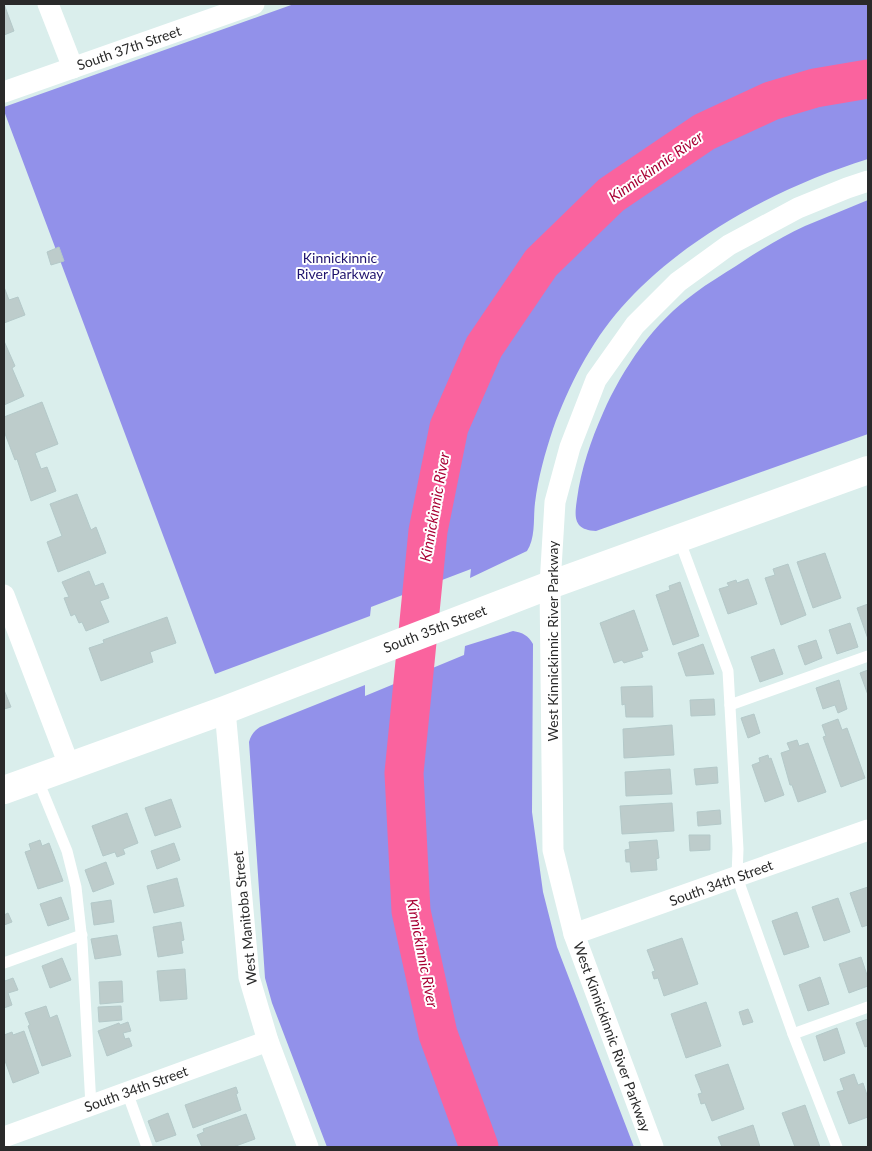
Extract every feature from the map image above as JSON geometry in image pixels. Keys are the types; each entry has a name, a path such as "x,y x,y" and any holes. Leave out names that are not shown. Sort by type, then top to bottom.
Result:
{"main road":[{"name":"South 35th Street","path":"4,790 225,710 550,585 868,470"}],"street":[{"path":"48,4 73,68"},
{"name":"South 37th Street","path":"4,92 254,4"},
{"name":"West Kinnickinnic River Parkway","path":"653,1147 574,934 554,850 550,585 555,502 570,447 596,380 634,325 678,282 729,245 798,208 868,181"},
{"path":"4,598 69,765"},
{"name":"West Manitoba Street","path":"225,710 249,977 268,1041 308,1147"},
{"name":"South 34th Street","path":"574,934 868,830"},
{"name":"South 34th Street","path":"4,1137 268,1041"}],"lane":[{"path":"679,538 728,671 738,849 737,877 793,1034 837,1147"},
{"path":"730,705 868,656"},
{"path":"37,778 67,851 76,888 82,934 91,1106"},
{"path":"4,963 82,934"},
{"path":"793,1034 868,1007"},
{"path":"127,1092 147,1147"}],"green space":[{"name":"Kinnickinnic River Parkway","path":"294,4 868,4 868,159 800,184 734,217 674,259 646,282 621,308 590,350 573,381 559,413 540,475 535,503 532,540 527,551 470,578 471,569 371,607 370,616 215,674 4,107"},
{"path":"868,200 868,434 596,531 583,528 577,522 576,512 584,466 594,434 620,379 653,332 695,293 761,250 805,226"},
{"path":"513,631 525,635 533,644 532,812 543,892 557,947 634,1147 327,1147 272,1003 265,978 249,742 253,733 260,727 365,685 365,696 464,655 465,646"}],"building":[{"path":"4,4 14,31 4,35"},
{"path":"59,247 64,261 51,265 47,252"},
{"path":"4,287 9,300 18,297 25,315 4,323"},
{"path":"4,341 15,366 12,368 24,396 4,405"},
{"path":"42,402 58,444 35,453 41,469 47,467 56,491 31,501 17,459 15,460 4,431 4,417"},
{"path":"77,494 91,530 96,527 106,553 58,572 47,542 62,536 50,504"},
{"path":"825,553 841,598 813,608 797,562"},
{"path":"788,564 806,615 781,625 765,578 775,575 773,569"},
{"path":"89,571 95,586 103,583 109,598 100,601 109,622 86,631 82,622 79,623 75,614 71,616 64,598 69,597 62,582"},
{"path":"748,579 757,604 728,614 719,589 729,586 727,583 736,580 737,583"},
{"path":"680,582 699,636 673,645 656,595 670,590 669,586"},
{"path":"868,604 868,639 857,608"},
{"path":"634,610 648,650 641,652 643,657 624,663 622,660 614,663 600,623"},
{"path":"167,617 176,643 150,652 153,662 101,681 89,648 104,643 103,640"},
{"path":"850,623 858,647 837,654 829,630"},
{"path":"816,640 822,658 805,665 798,646"},
{"path":"703,644 714,674 686,676 678,653"},
{"path":"774,649 783,674 760,682 751,657"},
{"path":"868,670 868,695 860,673"},
{"path":"839,680 847,709 838,713 835,705 823,709 816,688"},
{"path":"652,686 653,717 626,717 625,704 622,705 621,687"},
{"path":"4,690 11,707 4,709"},
{"path":"714,699 715,715 691,716 690,700"},
{"path":"754,714 760,733 748,738 741,718"},
{"path":"838,719 842,730 847,728 865,778 841,787 823,737 826,736 822,725"},
{"path":"672,725 674,755 624,758 623,729"},
{"path":"797,740 799,746 808,743 826,792 798,802 792,785 790,785 781,753 790,750 787,743"},
{"path":"768,755 769,759 771,758 784,795 765,802 752,765 760,762 759,758"},
{"path":"717,767 718,783 696,785 694,769"},
{"path":"670,769 672,794 626,796 625,772"},
{"path":"171,799 181,827 155,836 145,808"},
{"path":"672,803 674,831 622,834 620,806"},
{"path":"720,810 721,824 698,826 697,812"},
{"path":"127,813 138,843 123,849 125,854 117,857 115,852 103,856 92,826"},
{"path":"689,835 710,835 710,850 690,851"},
{"path":"40,840 42,846 49,843 63,881 38,889 25,852 31,850 29,844"},
{"path":"657,840 659,858 656,859 657,870 631,872 630,862 626,862 625,850 630,849 629,842"},
{"path":"174,843 180,860 157,869 151,851"},
{"path":"106,862 114,884 93,892 85,870"},
{"path":"177,878 184,906 154,913 147,886"},
{"path":"868,887 868,925 862,927 850,893"},
{"path":"61,897 69,919 48,926 40,904"},
{"path":"838,898 850,932 824,941 812,907"},
{"path":"111,900 114,922 94,925 91,903"},
{"path":"797,912 809,947 784,955 772,921"},
{"path":"8,913 12,922 4,925 4,915"},
{"path":"181,922 184,940 181,941 183,953 158,957 153,927"},
{"path":"117,935 121,955 95,959 91,939"},
{"path":"682,938 698,984 664,996 658,978 654,979 652,972 655,971 647,950"},
{"path":"861,957 868,978 868,986 849,993 839,964"},
{"path":"62,958 71,980 50,988 42,966"},
{"path":"185,969 187,999 160,1001 157,971"},
{"path":"820,977 829,1004 808,1011 799,985"},
{"path":"4,978 5,981 13,978 18,990 8,993 12,1005 4,1008"},
{"path":"122,981 123,1002 100,1004 99,982"},
{"path":"706,1002 721,1046 686,1058 671,1014"},
{"path":"46,1006 50,1018 57,1015 71,1056 42,1066 25,1013"},
{"path":"121,1006 122,1020 99,1022 98,1007"},
{"path":"748,1009 753,1022 743,1025 739,1012"},
{"path":"868,1019 868,1046 865,1047 856,1023"},
{"path":"128,1022 131,1031 123,1033 125,1039 129,1038 132,1046 107,1056 98,1031 119,1023 120,1025"},
{"path":"837,1028 845,1053 824,1061 816,1036"},
{"path":"24,1031 39,1073 13,1083 4,1058 4,1035 12,1032 13,1035"},
{"path":"728,1064 744,1109 712,1121 705,1103 701,1104 698,1094 702,1093 695,1075"},
{"path":"854,1074 858,1085 863,1083 868,1098 868,1117 849,1124 837,1092 844,1090 840,1079"},
{"path":"236,1087 241,1110 193,1128 185,1105"},
{"path":"805,1105 820,1147 795,1147 782,1113"},
{"path":"168,1113 176,1135 156,1142 148,1121"},
{"path":"246,1114 255,1139 233,1147 202,1147 197,1135 204,1132 203,1129"},
{"path":"753,1125 760,1147 722,1147 718,1137"}],"waterway":[{"name":"Kinnickinnic River","path":"479,1147 438,1034 411,911 404,773 428,531 449,427 484,347 541,263 611,195 704,132 771,101 815,88 868,79"}]}
